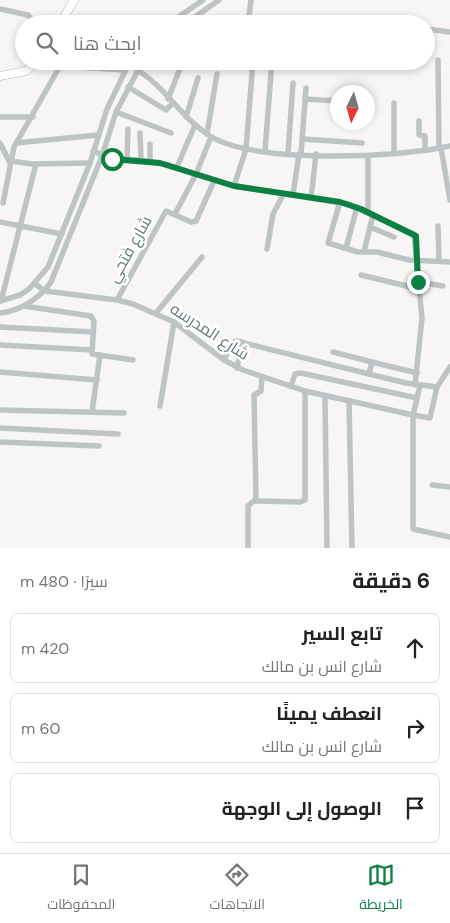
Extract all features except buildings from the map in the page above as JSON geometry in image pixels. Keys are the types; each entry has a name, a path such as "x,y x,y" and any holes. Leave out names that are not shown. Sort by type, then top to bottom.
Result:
{"street":[{"path":"181,15 203,0"},
{"path":"198,15 219,0"},
{"path":"249,15 251,0"},
{"path":"64,15 71,1"},
{"path":"0,9 28,15"},
{"path":"435,30 450,32"},
{"path":"438,60 440,148 450,200"},
{"path":"0,76 27,70"},
{"path":"3,203 10,162 16,143 33,117 58,70"},
{"path":"0,301 20,295 35,284 48,267 125,70"},
{"path":"0,314 24,306 45,291 60,262 102,156 116,112 137,70 152,79 186,117 209,136 246,149 300,154 368,156 450,146"},
{"path":"128,87 167,110 180,70"},
{"path":"234,186 246,149 252,70"},
{"path":"265,151 271,70"},
{"path":"214,181 196,221 191,222 175,214 196,174 209,136 218,74"},
{"path":"186,117 198,78"},
{"path":"288,153 293,83"},
{"path":"293,195 302,139 306,88"},
{"path":"155,102 162,90"},
{"path":"305,99 330,101"},
{"path":"394,103 394,152"},
{"path":"116,112 171,133"},
{"path":"0,117 33,117"},
{"path":"419,121 419,135 425,135 425,150"},
{"path":"177,167 195,125"},
{"path":"127,159 128,129"},
{"path":"140,132 142,160"},
{"path":"16,143 98,135"},
{"path":"302,139 362,143"},
{"path":"0,143 3,156 10,162 36,164 90,162"},
{"path":"150,144 150,161"},
{"path":"93,151 102,156 150,161 177,167 214,181 234,186 340,202 357,207 416,236 418,286 422,318 417,374 418,398 413,415 413,530 450,537"},
{"path":"311,198 316,154"},
{"path":"364,252 370,228 371,214 368,156"},
{"path":"0,301 36,164"},
{"path":"267,249 273,214 284,193"},
{"path":"340,202 326,241 364,252 377,252 417,261 450,262"},
{"path":"346,248 357,207"},
{"name":"شارع فتحي","path":"117,300 166,211 175,214"},
{"path":"0,222 62,234"},
{"path":"438,226 439,261"},
{"path":"370,228 394,237"},
{"path":"156,313 202,257"},
{"path":"361,275 418,286 443,286"},
{"name":"شارع المدرسه","path":"35,284 45,291 117,300 156,313 174,322 237,368 305,391 430,418 437,387"},
{"path":"24,306 91,316 94,321 92,352"},
{"path":"160,406 174,322"},
{"path":"0,327 93,332"},
{"path":"224,360 233,342 242,342 369,374 418,385 437,387 450,367"},
{"path":"237,368 242,342"},
{"path":"0,345 92,352 132,360"},
{"path":"333,352 417,374"},
{"path":"92,412 100,355"},
{"path":"369,374 372,362"},
{"path":"0,372 96,380"},
{"path":"291,386 295,374 301,373 418,398"},
{"path":"256,501 254,395 261,391 262,378"},
{"path":"248,548 248,506 251,502 300,502 305,500 305,391"},
{"path":"325,396 327,548"},
{"path":"349,401 352,548"},
{"path":"0,410 124,412"},
{"path":"0,428 118,434"},
{"path":"0,442 98,446"},
{"path":"432,485 450,487"}],"route":[{"path":"112,159 160,163 225,184 334,200 361,209 416,236 418,282"}]}
